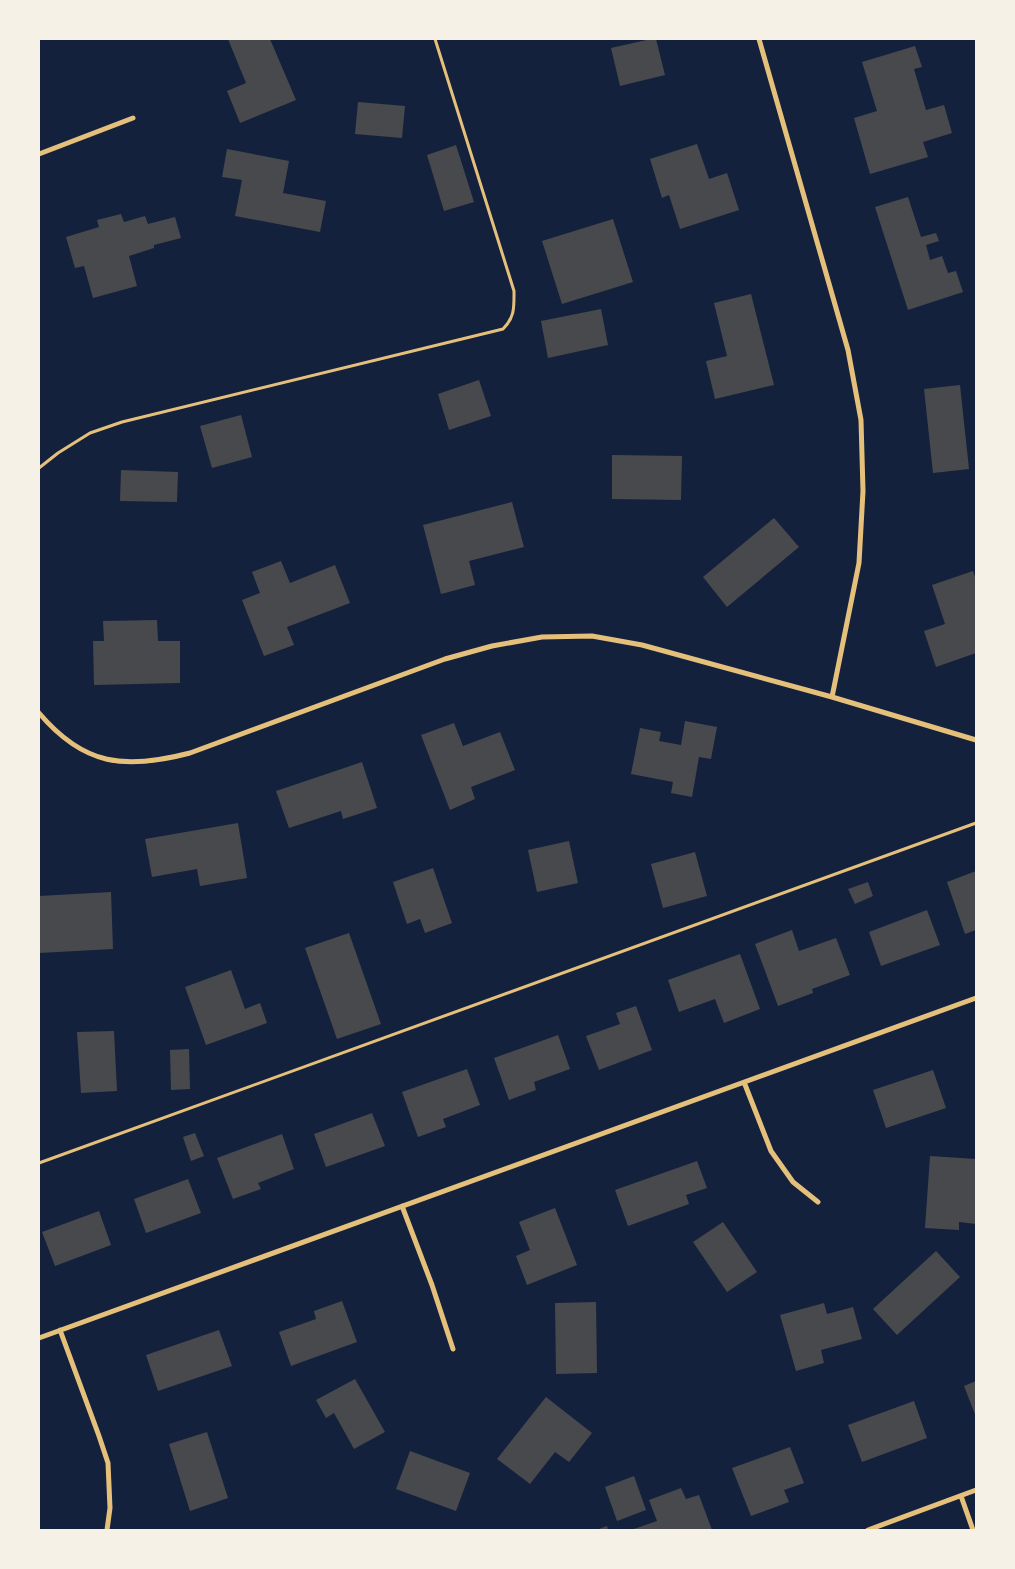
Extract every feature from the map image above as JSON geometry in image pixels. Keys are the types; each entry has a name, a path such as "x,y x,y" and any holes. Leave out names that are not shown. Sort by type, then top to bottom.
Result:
{"street":[{"path":"759,39 848,350 861,420 863,491 859,563 832,697"},
{"path":"39,154 133,118"},
{"path":"39,713 66,741 99,758 130,762 160,761 190,753 445,659 492,646 542,638 592,636 642,645 832,697 976,740"},
{"path":"39,1338 976,998"},
{"path":"744,1082 771,1151 793,1182 818,1202"},
{"path":"402,1206 432,1285 453,1349"},
{"path":"60,1330 100,1436 108,1464 110,1508 107,1530"},
{"path":"868,1530 976,1490"},
{"path":"961,1496 973,1530"}],"path":[{"path":"39,468 58,453 90,433 122,422 503,329 511,321 514,307 514,291 435,39"},
{"path":"39,1163 976,823"}],"building":[{"path":"228,39 270,39 296,100 240,123 227,91 246,83"},
{"path":"656,39 665,75 620,86 611,48"},
{"path":"915,46 922,67 914,69 926,110 944,105 952,133 923,142 928,157 870,174 854,118 877,111 862,62"},
{"path":"358,102 405,106 402,138 355,134"},
{"path":"697,144 709,179 727,173 739,210 680,229 669,195 662,198 650,159"},
{"path":"456,145 474,202 444,211 427,155"},
{"path":"227,149 289,161 283,193 326,201 320,232 235,216 242,180 222,177"},
{"path":"908,197 921,237 936,233 939,241 926,245 930,260 942,256 948,273 956,271 963,292 908,310 875,207"},
{"path":"121,214 124,222 145,216 148,224 175,217 181,238 154,245 154,248 129,256 137,286 93,298 84,266 75,268 66,237 99,227 97,220"},
{"path":"613,219 633,282 562,304 542,241"},
{"path":"751,294 774,385 715,399 706,361 727,356 714,303"},
{"path":"601,309 608,345 548,358 541,321"},
{"path":"479,380 491,416 449,430 438,394"},
{"path":"960,385 969,469 933,473 924,389"},
{"path":"241,415 252,457 212,468 200,426"},
{"path":"612,455 682,456 681,500 612,499"},
{"path":"121,470 178,472 177,502 120,501"},
{"path":"512,502 524,547 469,561 475,585 441,594 423,525"},
{"path":"774,518 799,547 727,607 703,577"},
{"path":"281,561 290,583 335,565 350,603 287,627 294,645 264,656 242,600 260,593 252,572"},
{"path":"973,571 976,580 976,653 936,667 924,631 945,624 932,585"},
{"path":"157,620 158,641 180,641 180,683 94,685 93,641 104,641 103,621"},
{"path":"685,721 717,727 711,759 699,757 692,797 671,793 673,782 631,774 640,728 661,732 659,741 681,745"},
{"path":"454,723 463,746 500,732 515,770 471,787 475,799 450,810 421,735"},
{"path":"362,762 377,808 343,819 341,811 289,828 276,791"},
{"path":"238,823 247,878 200,886 197,869 152,877 145,839"},
{"path":"569,841 578,883 537,892 528,850"},
{"path":"695,852 707,896 663,908 651,864"},
{"path":"433,868 452,923 425,933 420,919 407,924 393,882"},
{"path":"976,871 976,930 965,934 947,882"},
{"path":"868,882 873,896 855,904 848,889"},
{"path":"111,892 113,949 39,953 39,896"},
{"path":"927,910 940,945 881,966 869,932"},
{"path":"792,930 799,951 836,938 850,975 812,989 813,993 778,1006 755,944"},
{"path":"349,933 381,1024 337,1039 305,948"},
{"path":"740,954 760,1009 724,1023 715,999 679,1012 668,980"},
{"path":"231,970 245,1009 260,1003 267,1023 206,1045 185,987"},
{"path":"636,1006 652,1050 599,1070 586,1036 620,1024 616,1013"},
{"path":"114,1031 117,1091 81,1093 77,1032"},
{"path":"558,1035 570,1069 534,1082 536,1090 509,1100 494,1058"},
{"path":"189,1049 190,1089 171,1090 170,1050"},
{"path":"467,1069 480,1105 443,1119 446,1127 418,1137 402,1092"},
{"path":"933,1070 946,1108 886,1128 873,1090"},
{"path":"372,1113 385,1146 326,1167 314,1134"},
{"path":"195,1133 204,1156 191,1161 183,1137"},
{"path":"282,1134 294,1169 258,1183 261,1189 233,1199 217,1158"},
{"path":"930,1156 976,1159 976,1224 959,1222 959,1230 925,1228"},
{"path":"697,1161 707,1188 686,1195 689,1204 628,1226 615,1190"},
{"path":"188,1179 201,1213 146,1233 134,1199"},
{"path":"555,1208 577,1265 527,1285 516,1256 530,1250 519,1222"},
{"path":"99,1211 111,1245 55,1266 42,1232"},
{"path":"723,1222 757,1272 727,1292 693,1242"},
{"path":"936,1251 960,1277 897,1335 873,1309"},
{"path":"342,1301 357,1342 291,1366 279,1332 316,1319 314,1311"},
{"path":"596,1302 597,1373 556,1374 555,1303"},
{"path":"824,1303 827,1314 853,1307 862,1339 821,1350 824,1363 796,1371 780,1315"},
{"path":"219,1330 232,1366 158,1391 146,1355"},
{"path":"355,1379 385,1432 354,1449 334,1413 326,1418 316,1400"},
{"path":"976,1381 976,1417 964,1386"},
{"path":"546,1397 592,1433 569,1462 555,1452 530,1484 497,1459"},
{"path":"914,1401 927,1438 862,1462 848,1425"},
{"path":"207,1432 228,1498 190,1511 169,1444"},
{"path":"790,1447 804,1483 784,1490 789,1502 751,1516 732,1468"},
{"path":"410,1451 470,1473 456,1511 396,1489"},
{"path":"634,1476 646,1510 617,1521 605,1487"},
{"path":"681,1488 686,1499 699,1495 712,1530 631,1530 657,1521 649,1500"},
{"path":"607,1526 608,1530 596,1530"}]}
